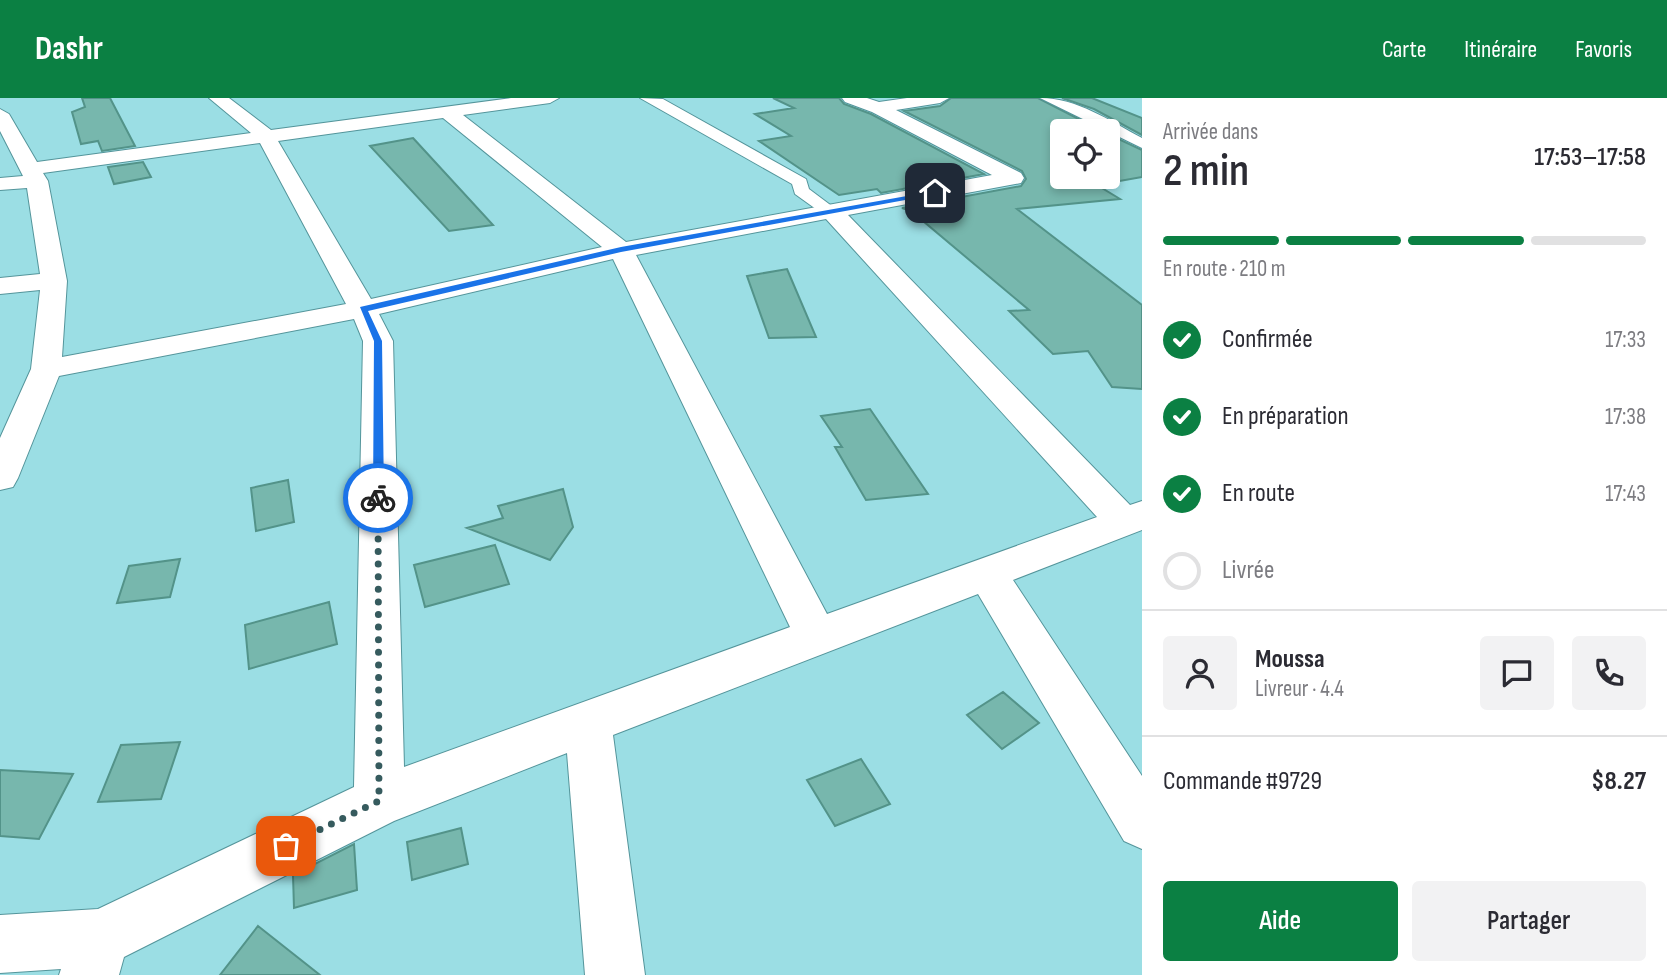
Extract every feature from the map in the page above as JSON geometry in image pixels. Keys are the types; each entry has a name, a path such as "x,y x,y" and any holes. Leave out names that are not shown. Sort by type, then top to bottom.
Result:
{"street":[{"path":"218,98 265,135 363,309 378,341 379,801"},
{"path":"0,184 33,175 265,135 447,112 520,99 550,98"},
{"path":"46,369 363,309 621,250 1013,178 878,108 851,98"},
{"path":"878,108 940,98"},
{"path":"447,112 621,250 816,635"},
{"path":"0,478 46,369 54,281 33,175 2,121"},
{"path":"0,944 95,956 379,801 1132,518 833,213"},
{"path":"0,286 54,281"},
{"path":"986,572 1142,823"},
{"path":"588,722 615,975"}],"lane":[{"path":"646,98 658,102 800,182 801,191 833,213"},
{"path":"1046,98 1142,144"}],"building":[{"path":"82,98 110,98 135,146 102,151 98,141 81,144 72,112 85,107"},
{"path":"773,98 839,98 844,104 871,114 984,174 881,193 877,189 839,195 759,141 791,136 755,114 794,108"},
{"path":"951,98 1038,98 1079,119 1050,119 1050,189 1104,189 1120,199 1017,209 1142,305 1142,389 1112,387 1088,351 1053,354 1009,311 1029,310 911,211 902,208 1021,186 1026,179 1022,171 904,111 940,106"},
{"path":"1062,98 1092,98 1142,118 1142,135 1120,123 1120,119 1112,119 1094,109"},
{"path":"413,138 493,225 449,231 370,146"},
{"path":"1120,140 1142,150 1142,177 1120,181"},
{"path":"143,162 151,177 114,184 108,167"},
{"path":"787,269 816,337 769,338 747,276"},
{"path":"870,409 928,494 866,500 835,447 842,447 821,416"},
{"path":"288,480 294,522 256,531 251,488"},
{"path":"563,489 573,527 550,560 467,528 503,518 498,506"},
{"path":"495,545 509,584 425,607 414,565"},
{"path":"180,559 170,597 117,603 129,566"},
{"path":"329,602 337,644 249,669 245,625"},
{"path":"1003,692 1039,723 1002,749 967,715"},
{"path":"180,742 161,799 98,802 121,745"},
{"path":"861,759 890,804 835,826 807,780"},
{"path":"0,770 73,774 39,839 0,836"},
{"path":"461,828 468,864 412,880 407,842"},
{"path":"354,844 357,890 294,908 293,875"},
{"path":"258,926 320,975 220,975"}],"way so far":[{"path":"286,846 379,801 378,498"}],"route":[{"path":"378,498 378,341 363,309 621,250 935,193"}]}
